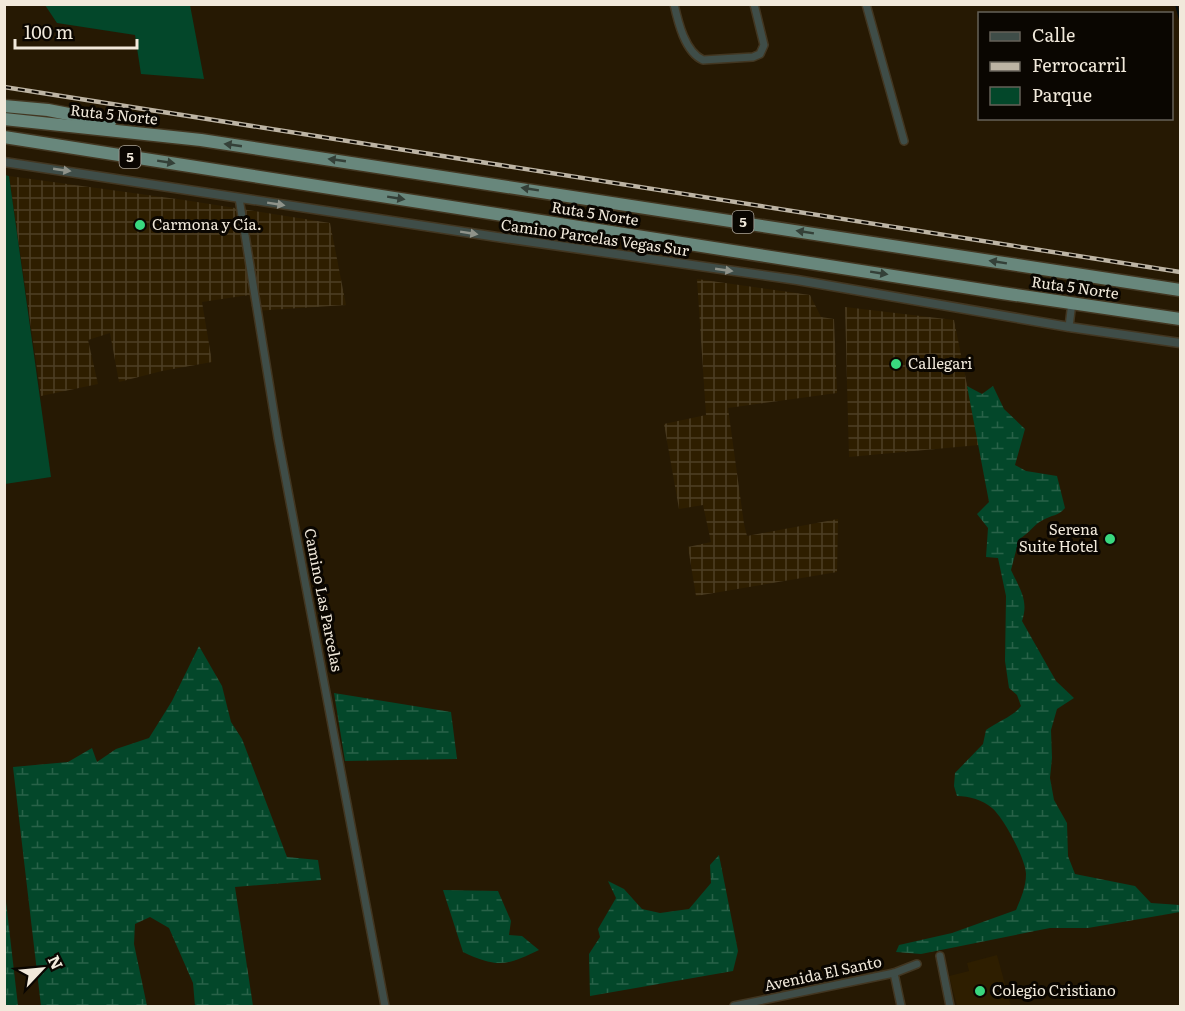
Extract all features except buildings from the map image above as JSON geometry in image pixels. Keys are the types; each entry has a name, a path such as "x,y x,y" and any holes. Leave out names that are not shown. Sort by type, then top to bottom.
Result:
{"highway":[{"path":"4,106 86,117 201,140"},
{"name":"Ruta 5 Norte","path":"4,119 201,140 1180,290"},
{"name":"Ruta 5 Norte","path":"4,137 993,292 1180,319"}],"street":[{"path":"675,4 690,48 696,56 703,60 753,57 760,54 764,45 754,4"},
{"path":"866,4 904,141"},
{"name":"Camino Parcelas Vegas Sur","path":"4,162 797,280 1069,327 1180,343"},
{"name":"Camino Las Parcelas","path":"240,198 278,438 385,1006"},
{"path":"1069,327 1072,302"},
{"path":"940,956 950,1006"},
{"name":"Avenida El Santo","path":"734,1006 894,973 917,964"},
{"path":"894,973 901,1006"}],"shaded area":[{"path":"9,176 330,223 346,305 253,311 249,295 202,302 212,362 119,382 110,333 88,340 98,384 41,396"},
{"path":"697,279 810,295 821,317 834,319 837,393 728,408 747,536 838,519 837,572 696,596 688,547 711,542 703,505 679,509 664,424 706,415"},
{"path":"845,307 954,320 979,445 849,457"},
{"name":"Colegio Cristiano","path":"997,955 1011,1006 957,1006 949,976 969,971 967,963"}],"green space":[{"path":"45,5 190,5 204,79 141,74 135,35 57,23"},
{"path":"5,175 9,176 51,477 5,484"},
{"path":"967,386 982,394 993,386 1004,409 1025,429 1015,465 1026,471 1057,476 1065,508 1058,514 1040,522 1019,539 1011,570 1024,601 1022,621 1056,681 1074,698 1057,709 1051,730 1050,778 1054,800 1067,823 1068,856 1075,874 1135,886 1151,903 1180,905 1180,912 1088,928 1050,928 921,954 896,952 899,945 952,933 1016,910 1026,879 1025,868 1018,850 997,813 980,801 957,796 954,786 955,773 983,744 986,730 1010,716 1021,706 1017,695 1009,688 1005,661 1006,596 998,558 986,557 988,528 977,514 989,502"},
{"path":"199,646 222,686 231,722 242,739 287,857 318,860 321,880 235,887 253,1006 195,1006 193,983 169,928 150,917 135,924 134,944 147,1006 41,1006 13,767 68,762 92,748 97,762 116,749 149,738 172,701"},
{"path":"334,693 451,712 457,759 345,761"},
{"path":"719,855 738,951 733,971 590,996 589,954 600,937 598,929 616,898 608,881 624,889 642,909 660,913 689,909 711,883 710,865"},
{"path":"443,890 498,891 511,921 509,935 522,936 539,950 501,963 485,961 463,952"},
{"path":"5,893 18,1006 5,1006"}],"waterway":[{"path":"1176,4 1180,20"}],"railway":[{"path":"4,87 1180,272"}],"place":[{"name":"Carmona y Cía.","path":"140,225"},
{"name":"Callegari","path":"896,364"},
{"name":"Serena Suite Hotel","path":"1110,539"},
{"name":"Colegio Cristiano","path":"980,991"}]}
